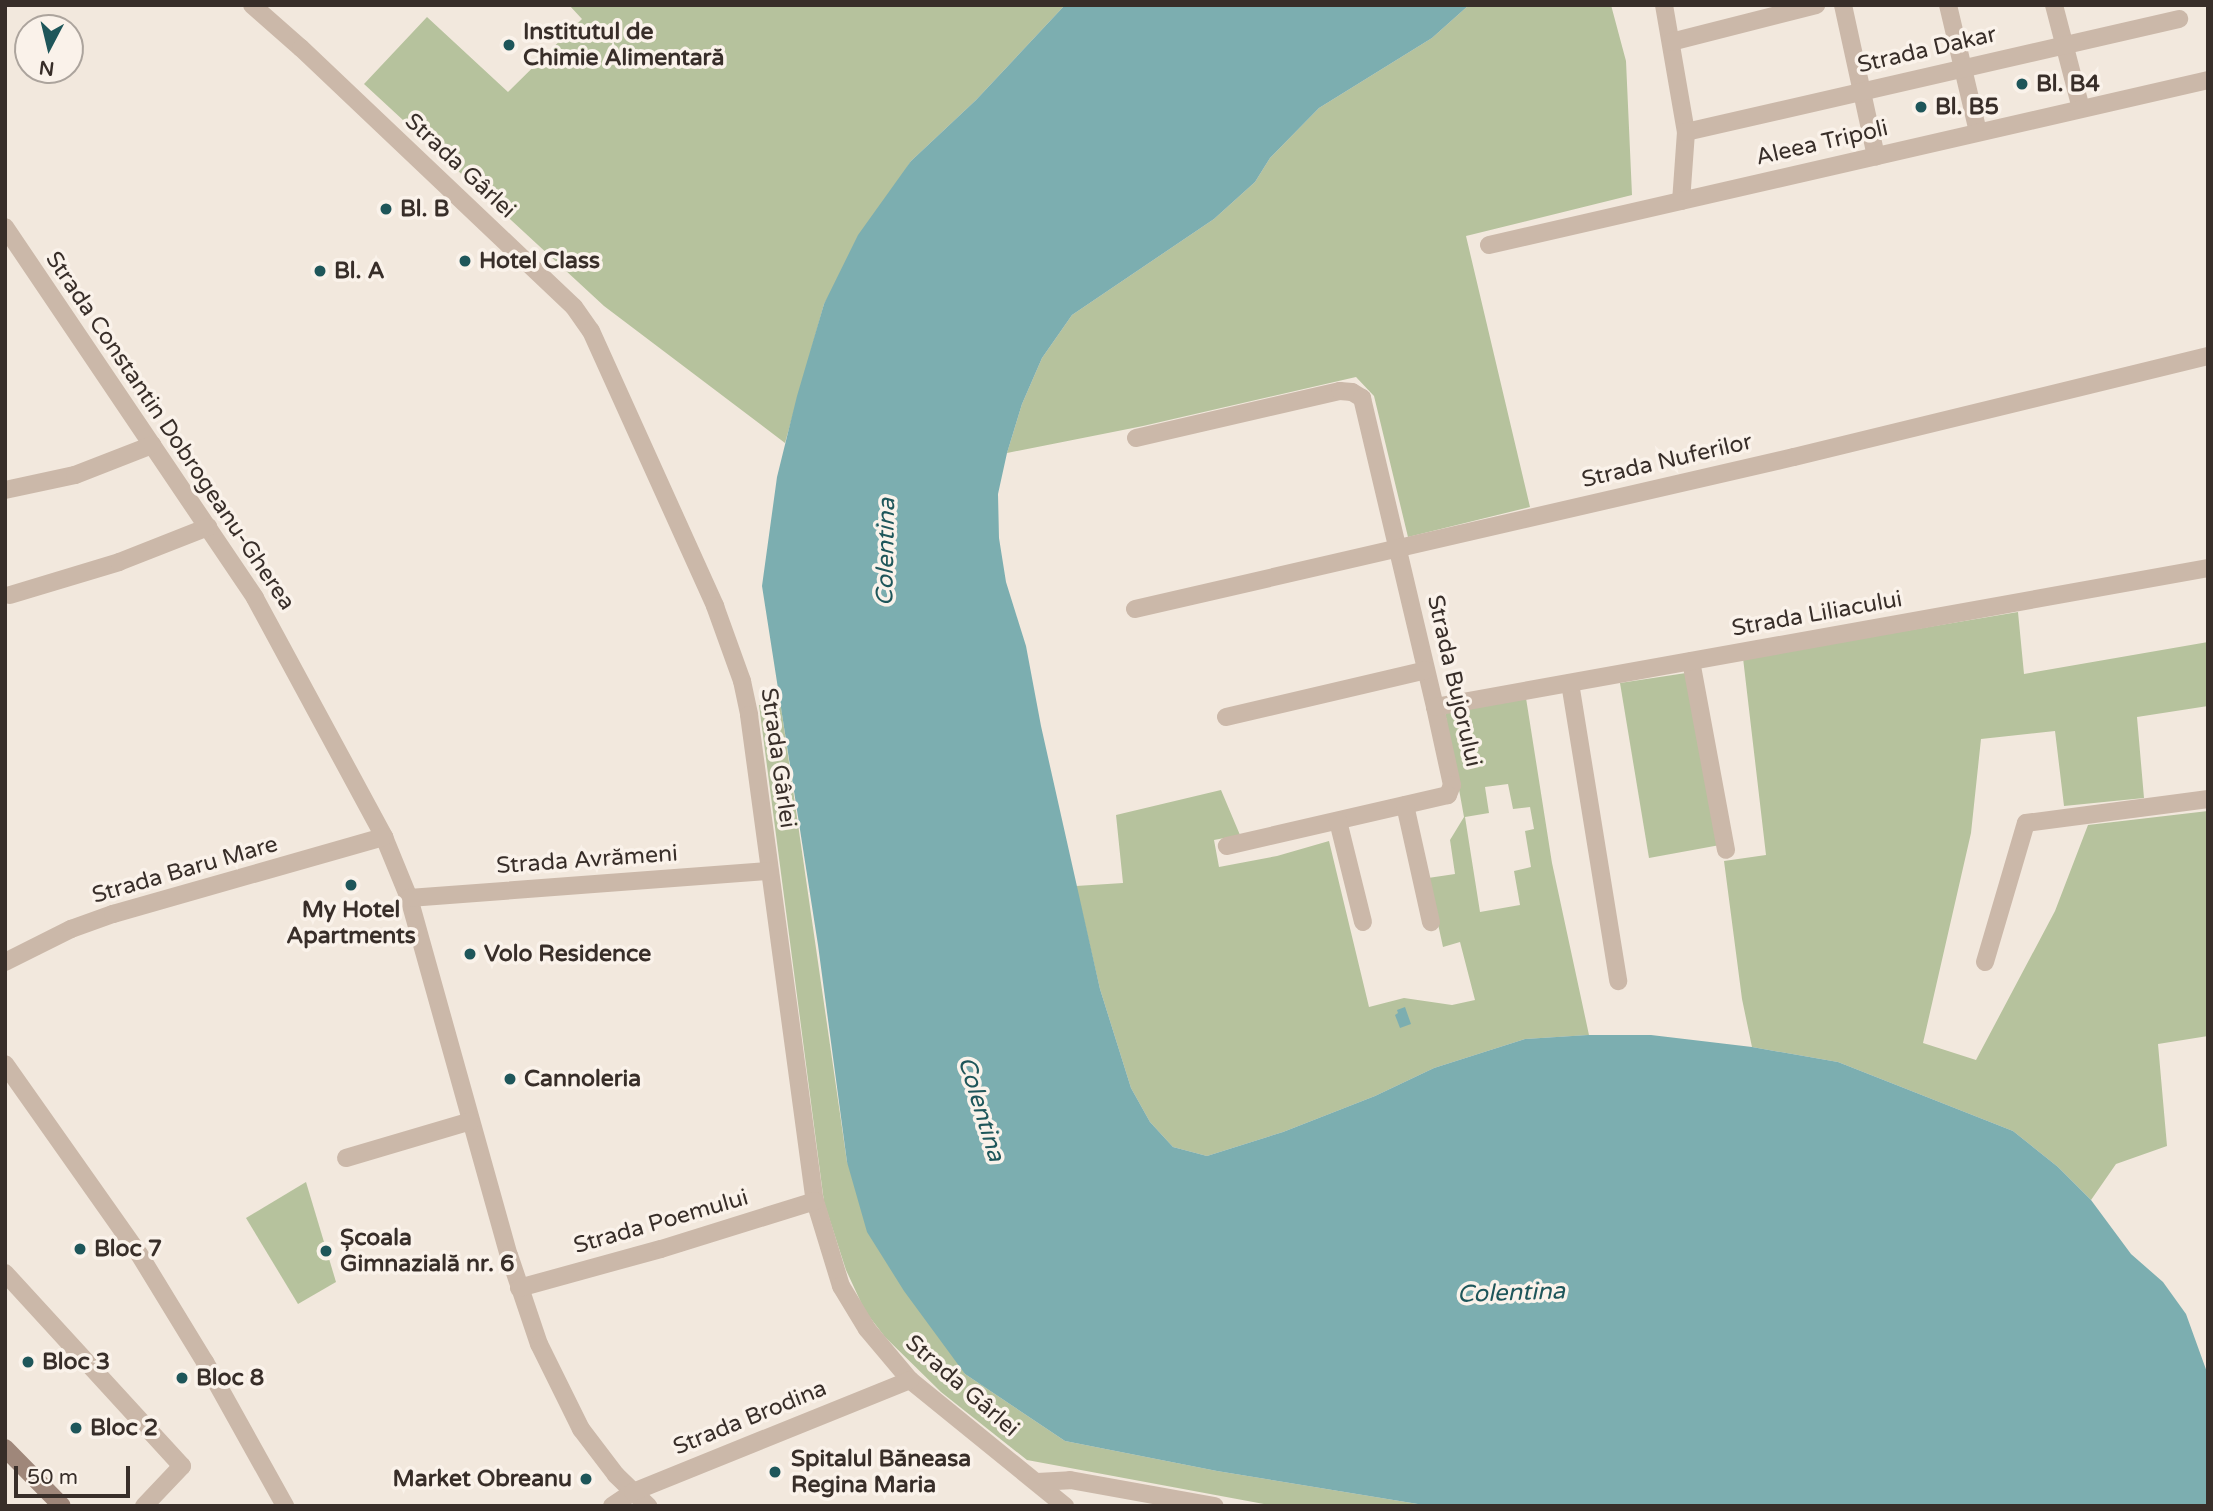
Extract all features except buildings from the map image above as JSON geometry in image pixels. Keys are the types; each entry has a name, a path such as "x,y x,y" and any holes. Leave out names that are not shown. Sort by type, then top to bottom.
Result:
{"main road":[{"path":"5,1448 62,1506"}],"street":[{"name":"Strada Gârlei","path":"252,5 302,48 583,317 696,562 742,681 750,715 815,1201 841,1286 867,1329 910,1380 1065,1506"},
{"path":"1664,5 1686,132 1681,201"},
{"path":"1671,42 1816,5"},
{"path":"1843,5 1876,156"},
{"path":"1948,5 1978,132"},
{"path":"2054,5 2081,109"},
{"name":"Strada Dakar","path":"1686,132 2179,19"},
{"name":"Aleea Tripoli","path":"1489,245 2208,80"},
{"name":"Strada Constantin Dobrogeanu-Gherea","path":"5,227 255,598 384,837 409,898 519,1287 547,1362 571,1412 598,1452 648,1506"},
{"name":"Strada Nuferilor","path":"1135,609 1399,550 2208,356"},
{"name":"Strada Bujorului","path":"1136,438 1340,391 1352,391 1362,398 1436,708 1452,790 1448,795 1227,846"},
{"path":"5,490 75,475 152,444"},
{"path":"10,595 119,562 208,527"},
{"name":"Strada Liliacului","path":"1436,708 2208,568"},
{"path":"1691,662 1726,849"},
{"path":"1226,717 1426,670"},
{"path":"1570,683 1618,981"},
{"path":"1985,961 2026,823 2208,799"},
{"path":"1405,806 1431,922"},
{"path":"1338,821 1363,922"},
{"name":"Strada Baru Mare","path":"5,962 71,929 113,914 384,837"},
{"name":"Strada Avrămeni","path":"409,898 769,870"},
{"path":"5,1064 139,1254 205,1362 285,1506"},
{"path":"346,1158 471,1121"},
{"name":"Strada Poemului","path":"519,1287 661,1249 815,1201"},
{"path":"5,1273 182,1466 144,1506"},
{"name":"Strada Brodina","path":"612,1506 633,1492 910,1380"},
{"path":"1037,1482 1070,1480 1215,1506"}],"green space":[{"path":"569,5 1065,5 976,100 911,161 824,304 785,443 604,306 364,84 427,17 508,92 582,19"},
{"path":"1469,5 1611,5 1626,61 1632,195 1466,236 1530,507 1408,537 1374,396 1356,377 1143,426 1007,453 1022,404 1042,358 1072,315 1214,219 1255,182 1270,158 1319,108 1432,38"},
{"path":"2018,612 2024,674 2208,642 2208,706 2137,717 2144,798 2064,806 2055,731 1981,739 1971,833 1923,1043 1976,1060 2055,911 2088,825 2208,811 2208,1036 2158,1044 2167,1146 2116,1164 2091,1200 2058,1167 2013,1131 1838,1062 1752,1047 1742,999 1724,861 1766,855 1743,658"},
{"path":"1686,673 1720,845 1649,858 1620,683"},
{"path":"1526,698 1552,863 1589,1035 1525,1039 1434,1068 1375,1096 1283,1132 1207,1156 1173,1147 1150,1122 1131,1088 1100,989 1076,886 1123,883 1116,815 1221,790 1240,835 1214,840 1219,867 1277,856 1329,841 1369,1007 1404,998 1452,1005 1475,1000 1460,942 1443,947 1428,878 1455,874 1450,840 1464,817 1445,712","holes":["1508,784 1513,809 1530,807 1534,829 1525,831 1531,867 1514,871 1520,905 1480,912 1465,817 1489,813 1485,787"]},
{"path":"759,705 781,707 847,1162 965,1374 1065,1441 1217,1471 1430,1506 1275,1506 1027,1460 941,1392 885,1337 865,1311 846,1270 824,1202"},
{"path":"306,1182 336,1282 298,1304 246,1218"}],"water":[{"name":"Colentina","path":"1065,5 1469,5 1432,38 1319,108 1270,158 1255,182 1214,219 1072,315 1042,358 1022,404 1007,453 998,494 999,538 1006,582 1026,646 1041,726 1100,989 1131,1088 1150,1122 1173,1147 1207,1156 1283,1132 1375,1096 1434,1068 1525,1039 1651,1035 1752,1047 1838,1062 2013,1131 2058,1167 2091,1200 2131,1254 2163,1282 2186,1314 2208,1375 2208,1506 1430,1506 1217,1471 1065,1441 965,1374 904,1291 867,1232 847,1162 818,945 762,586 777,477 797,396 824,304 858,235 911,161 976,100"},
{"path":"1405,1007 1411,1024 1400,1028 1395,1015 1397,1010"}],"place":[{"name":"Institutul de Chimie Alimentară","path":"509,45"},
{"name":"Bl. B4","path":"2022,84"},
{"name":"Bl. B5","path":"1921,107"},
{"name":"Bl. B","path":"386,209"},
{"name":"Hotel Class","path":"465,261"},
{"name":"Bl. A","path":"320,271"},
{"name":"My Hotel Apartments","path":"351,885"},
{"name":"Volo Residence","path":"470,954"},
{"name":"Cannoleria","path":"510,1079"},
{"name":"Bloc 7","path":"80,1249"},
{"name":"Școala Gimnazială nr. 6","path":"326,1251"},
{"name":"Bloc 3","path":"28,1362"},
{"name":"Bloc 8","path":"182,1378"},
{"name":"Bloc 2","path":"76,1428"},
{"name":"Spitalul Băneasa Regina Maria","path":"775,1472"},
{"name":"Market Obreanu","path":"586,1479"}]}
